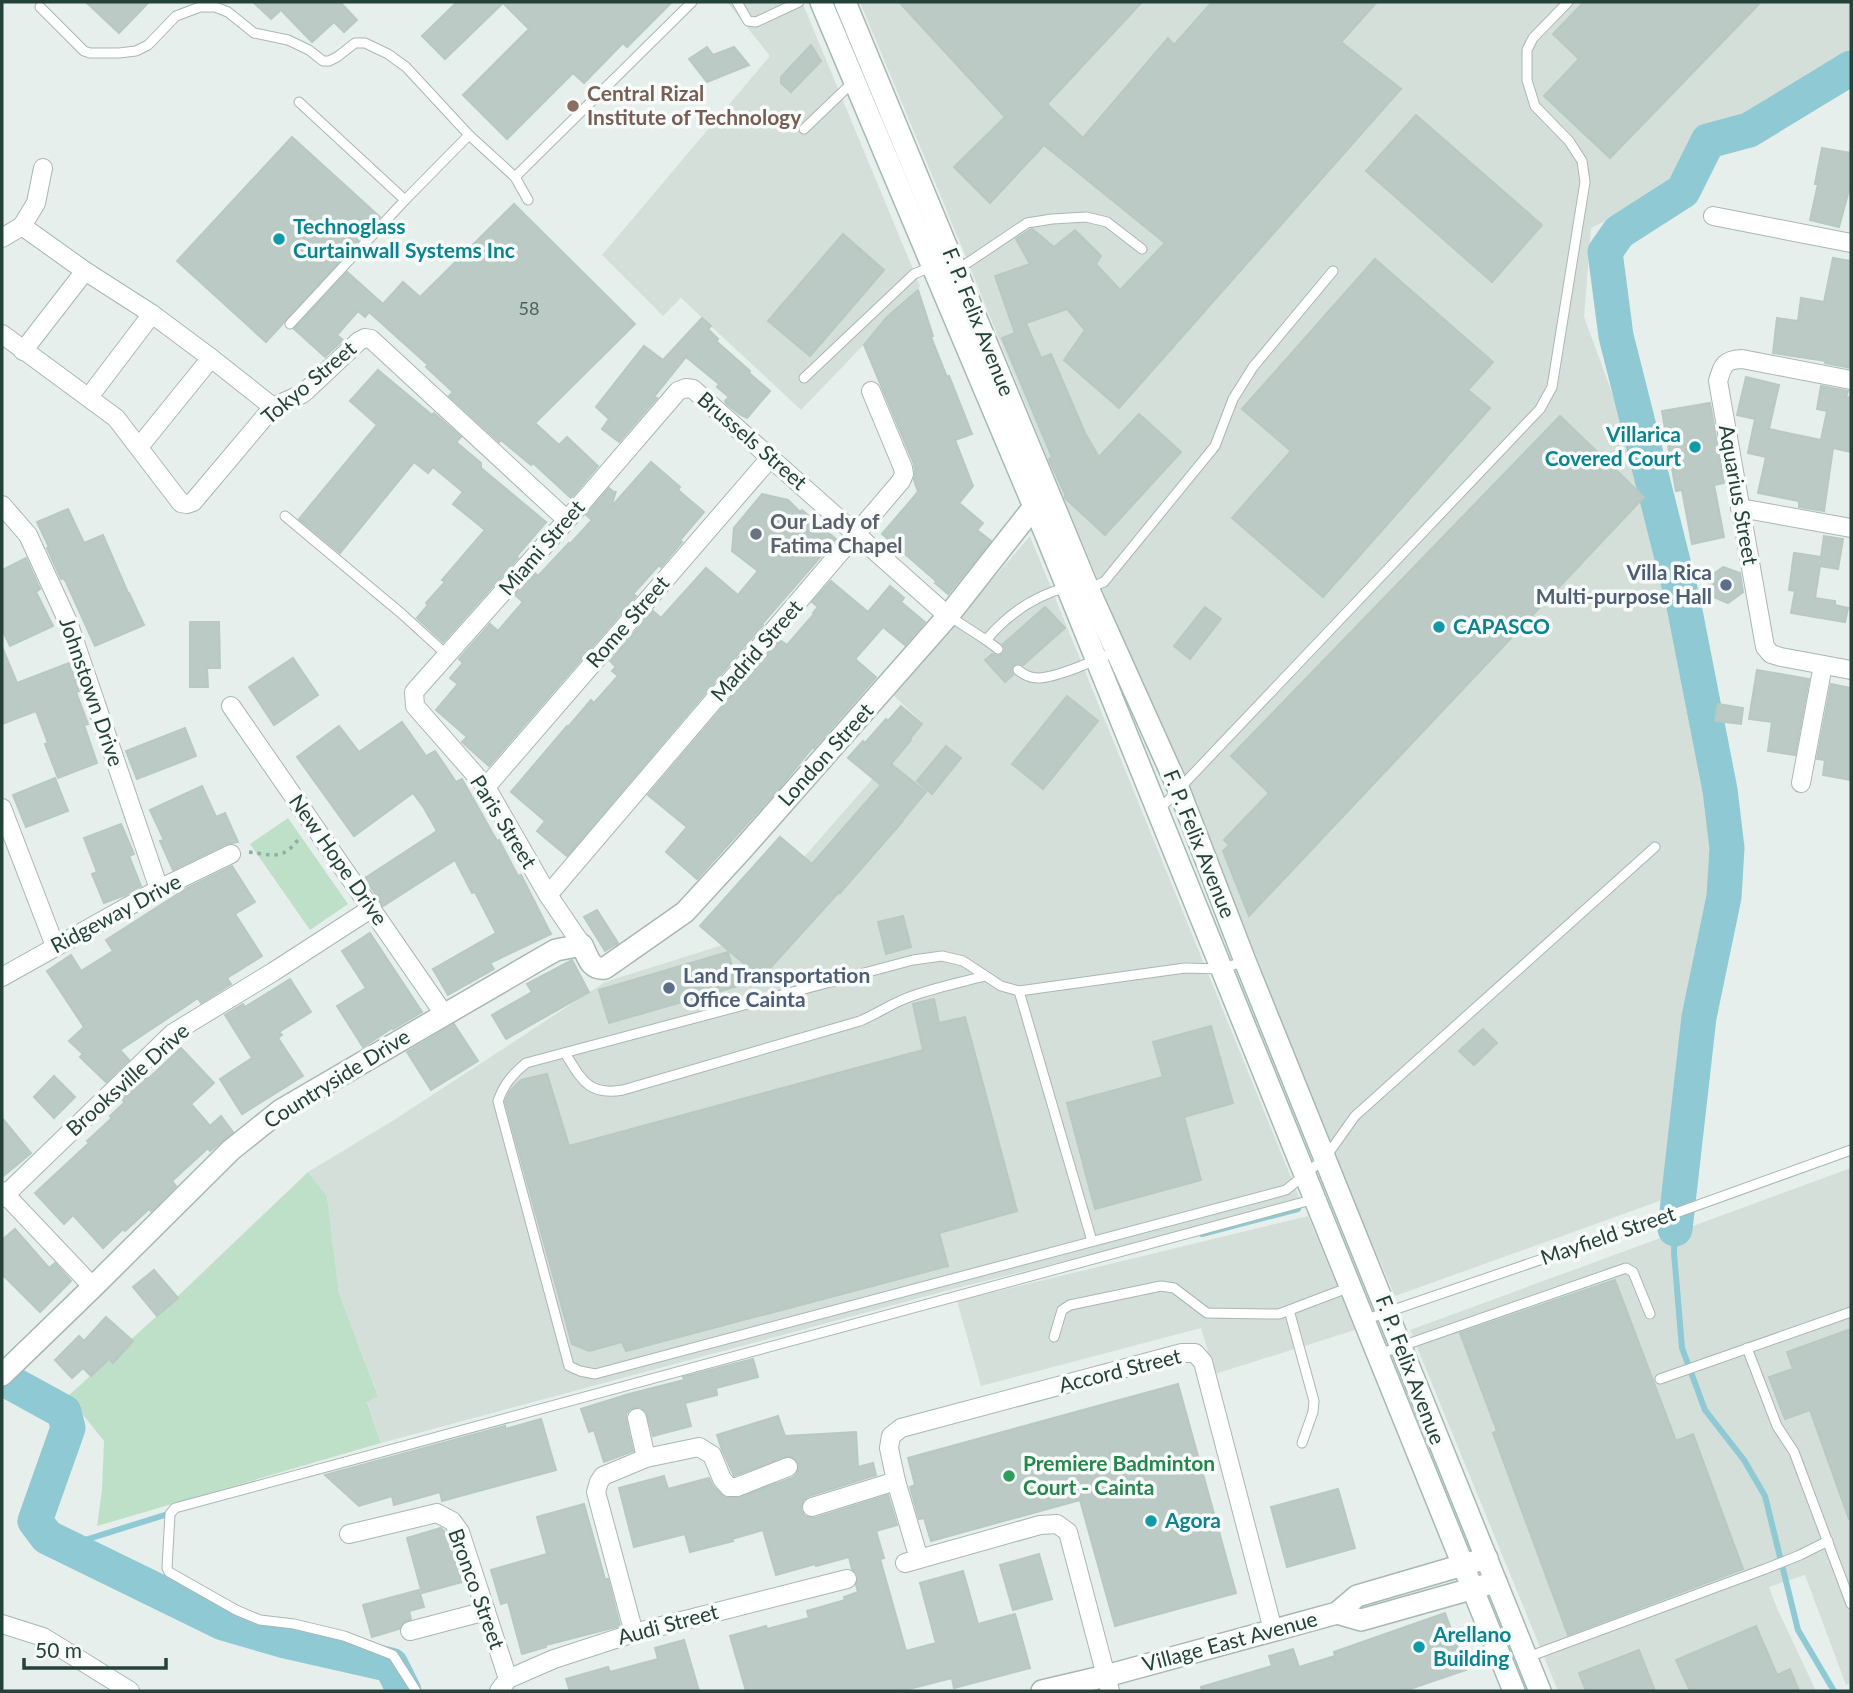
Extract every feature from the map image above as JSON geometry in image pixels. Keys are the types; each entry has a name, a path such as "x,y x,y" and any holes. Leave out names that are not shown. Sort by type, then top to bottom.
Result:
{"main road":[{"name":"F. P. Felix Avenue","path":"821,2 864,76 1048,490 1096,660 1514,1691"},
{"name":"F. P. Felix Avenue","path":"845,2 864,76"},
{"name":"F. P. Felix Avenue","path":"947,264 1034,508 1116,651 1179,790 1245,961 1540,1691"},
{"name":"London Street","path":"582,945 592,965 598,969 606,968 685,912 839,742 948,616 1048,490"},
{"name":"Countryside Drive","path":"2,1375 231,1150 281,1110 556,950 582,945"},
{"name":"Village East Avenue","path":"1042,1691 1108,1684 1273,1630 1337,1613 1357,1596 1487,1558"},
{"path":"1423,1578 1431,1600"},
{"name":"Village East Avenue","path":"1337,1613 1361,1620 1496,1582"}],"street":[{"path":"2,238 22,226 36,203 43,168"},
{"path":"1713,216 1851,242"},
{"path":"22,226 152,314 273,407"},
{"path":"23,351 85,271"},
{"path":"89,397 152,314"},
{"name":"Tokyo Street","path":"2,334 116,418 181,503 193,502 273,407 302,394 359,341 371,339 567,520"},
{"path":"139,447 211,358"},
{"name":"Aquarius Street","path":"1823,665 1771,654 1765,647 1718,381 1723,366 1731,360 1742,359 1851,380"},
{"name":"Brussels Street","path":"678,391 694,389 948,616"},
{"name":"Miami Street","path":"415,706 414,692 678,391"},
{"name":"Madrid Street","path":"548,895 901,481 904,474 871,391"},
{"name":"Rome Street","path":"486,787 771,457"},
{"name":"Johnstown Drive","path":"2,505 28,535 68,622 159,889"},
{"path":"1740,508 1851,528"},
{"path":"1801,783 1823,665 1851,670"},
{"name":"New Hope Drive","path":"232,706 444,1014"},
{"name":"Paris Street","path":"415,706 486,787 548,895 582,945"},
{"path":"2,808 55,946"},
{"name":"Ridgeway Drive","path":"2,977 159,889 231,854"},
{"name":"Brooksville Drive","path":"3,1195 173,1034 372,908"},
{"path":"3,1195 93,1287"},
{"name":"Accord Street","path":"1108,1684 1068,1532 1058,1524 1040,1525 912,1561 889,1448 891,1436 901,1428 1182,1353 1195,1353 1203,1362 1273,1630"},
{"path":"637,1418 646,1458"},
{"path":"634,1633 596,1492 603,1476 646,1458 699,1447 712,1455 722,1479 729,1487 737,1487 788,1467"},
{"path":"812,1507 896,1481"},
{"name":"Bronco Street","path":"349,1534 437,1513 452,1521 460,1532 486,1611 503,1685"},
{"name":"Audi Street","path":"503,1685 554,1659 634,1633 847,1579"},
{"path":"410,1631 486,1611"},
{"path":"2,1624 43,1637 130,1691"}],"lane":[{"path":"515,177 692,2"},
{"path":"737,2 748,20 756,22 799,2"},
{"path":"1158,811 1540,409 1552,387 1586,182 1582,161 1569,141 1535,106 1527,80 1527,50 1533,38 1568,2"},
{"path":"40,7 84,51 90,53 136,51 148,46 176,16 200,6 215,7 228,12 254,33 288,40 309,50 323,61 337,57 355,44 365,43 388,54 406,67 469,135 515,177 528,200"},
{"path":"804,129 864,76"},
{"path":"299,102 405,200"},
{"path":"290,324 469,135"},
{"path":"804,378 914,274 947,264 1027,223 1086,217 1107,222 1142,249"},
{"path":"986,639 1030,602 1077,587 1104,582 1214,446 1233,399 1252,367 1333,271"},
{"path":"285,516 447,655"},
{"path":"948,616 998,649"},
{"path":"1018,670 1024,675 1038,678 1116,651"},
{"path":"1245,961 1221,969 1185,968 1019,991 1001,986 963,961 942,956 913,960 526,1063 511,1076 498,1101 569,1366 594,1374 1286,1190 1325,1157 1355,1116 1655,847"},
{"path":"565,1053 582,1080 591,1088 601,1091 623,1090 860,1021 915,995 985,976"},
{"path":"1019,991 1092,1241"},
{"name":"Mayfield Street","path":"1364,1321 1851,1150"},
{"path":"416,1691 393,1655 344,1636 294,1624 260,1620 236,1610 169,1572 167,1555 172,1511 229,1493 1315,1199"},
{"path":"1377,1355 1626,1268 1633,1272 1650,1314"},
{"path":"1054,1338 1062,1310 1070,1305 1161,1286 1174,1288 1202,1311 1212,1314 1279,1314 1350,1287"},
{"path":"1289,1310 1314,1401 1313,1412 1301,1443"},
{"path":"1660,1379 1851,1312"},
{"path":"1747,1348 1777,1426 1794,1452 1851,1604"},
{"path":"1526,1657 1765,1569 1828,1541"}],"path":[{"path":"231,854 252,852 277,856 285,853 311,821"}],"shaded area":[{"path":"727,2 802,2 920,286 801,410 681,298 663,316 602,255 770,56"},
{"path":"860,2 1851,2 1851,55 1743,121 1705,127 1664,191 1591,228 1584,317 1655,509 1704,792 1710,842 1712,901 1677,1055 1665,1199 1395,1296 1334,1155 1245,928 1062,494"},
{"path":"1030,536 1301,1202 953,1289 381,1443 367,1401 378,1395 339,1293 327,1196 308,1172 394,1120 605,982 729,943 922,722 893,695"},
{"path":"1851,1168 1851,1683 1846,1685 1805,1575 1769,1587 1816,1691 1558,1691 1410,1330"},
{"path":"1308,1216 1355,1330 1215,1374 1201,1328 981,1386 957,1301"}],"green space":[{"path":"288,818 348,904 310,930 250,844"},
{"path":"308,1172 327,1196 339,1293 378,1396 367,1402 381,1443 97,1526 104,1441 68,1396 157,1316"}],"building":[{"path":"86,2 149,2 119,33"},
{"path":"253,2 340,2 357,20 344,32 334,22 312,42 281,10 271,19"},
{"path":"457,2 672,2 627,47 623,43 584,83 573,73 507,139 463,95 529,29 503,3 445,59 422,36"},
{"path":"899,2 1142,2 1047,104 1083,138 1168,38 1174,45 1212,2 1377,2 1341,42 1401,89 1119,408 1064,360 1085,330 1067,309 1026,323 1041,358 1051,354 1085,433 1099,457 1139,414 1181,452 1105,535 1065,498 1049,459 1052,457 1002,338 1015,333 995,276 1030,264 1016,239 1032,229 1054,247 1075,230 1101,256 1096,264 1120,290 1165,243 1044,145 990,203 954,167 1005,117"},
{"path":"1584,2 1761,2 1610,158 1544,96 1579,59 1553,34"},
{"path":"811,45 821,61 791,92 781,83 781,77"},
{"path":"707,47 713,55 734,47 749,65 707,82 689,59"},
{"path":"1416,115 1542,225 1492,282 1366,171"},
{"name":"Technoglass Curtainwall Systems Inc","path":"292,137 380,217 266,342 177,261"},
{"path":"1822,148 1851,153 1851,190 1839,227 1810,220"},
{"path":"514,204 635,324 535,423 559,445 567,437 598,466 571,498 533,463 531,465 501,440 499,442 449,396 453,392 426,367 428,365 369,312 365,317 358,311 337,335 343,340 325,357 294,329 347,272 383,304 403,282 420,297"},
{"path":"843,234 884,270 810,356 768,321"},
{"path":"1833,258 1851,261 1851,368 1825,363 1826,361 1773,353 1777,318 1798,321 1801,298 1824,302"},
{"path":"1375,259 1493,362 1468,390 1490,408 1323,597 1232,518 1291,451 1242,409"},
{"path":"918,290 933,336 931,337 972,434 955,440 973,486 959,503 983,523 977,530 991,541 948,594 882,534 918,492 914,480 914,464 864,345 887,317"},
{"path":"702,318 711,326 708,329 718,339 716,341 770,391 747,418 726,403 729,397 717,387 719,384 686,357 654,397 657,398 619,442 602,429 609,419 596,407 644,346 663,360"},
{"path":"378,370 461,437 456,442 481,463 481,468 546,522 516,557 518,558 443,642 417,618 428,605 426,603 445,582 442,580 485,530 453,504 463,492 433,467 428,473 414,462 340,553 299,519 377,425 350,401"},
{"path":"1746,377 1779,385 1769,429 1821,440 1827,411 1817,409 1821,386 1848,391 1846,397 1851,398 1851,452 1833,448 1824,511 1799,507 1799,501 1758,493 1766,457 1748,453 1755,419 1737,415"},
{"name":"Villarica Covered Court","path":"1710,403 1724,483 1714,485 1724,537 1692,544 1682,490 1676,491 1662,411"},
{"name":"CAPASCO","path":"1560,416 1644,497 1249,916 1223,851 1229,845 1224,840 1269,793 1231,756"},
{"path":"651,462 704,512 661,567 659,565 633,594 636,596 489,766 462,742 467,737 436,710 458,684 450,678 463,663 459,659 490,624 498,631 523,602 515,595 535,573 538,576 592,520 586,515 609,488 615,493 616,491 611,507"},
{"path":"762,494 788,500 836,539 567,856 537,831 545,821 511,792 567,726 591,700 594,703 618,676 612,671 616,667 610,661 653,611 661,618 706,568 738,595 758,571 732,551 734,528"},
{"path":"68,509 84,543 103,535 144,625 95,646 66,582 61,579 37,522"},
{"path":"1824,536 1843,539 1838,569 1820,566 1815,598 1835,601 1835,605 1848,608 1845,622 1791,613 1795,591 1789,590 1794,553 1821,557"},
{"path":"26,558 40,589 36,592 53,626 10,646 2,629 2,570"},
{"name":"Villa Rica Multi-purpose Hall","path":"1723,567 1740,573 1743,592 1728,603 1711,596 1708,578"},
{"path":"831,581 868,612 890,586 904,598 901,602 925,622 905,645 883,627 855,659 876,677 697,879 666,852 687,827 648,795 780,640 787,645 814,614 818,607 812,602"},
{"path":"1045,607 1065,628 1023,665 1013,665 1013,675 1005,682 985,660 992,654 1003,654 1003,644"},
{"path":"1205,607 1221,619 1190,659 1174,646"},
{"path":"190,622 219,622 220,668 207,668 208,687 190,687"},
{"path":"2,647 17,683 69,663 88,724 84,725 97,763 58,778 36,711 2,724"},
{"path":"293,658 318,695 274,725 249,687"},
{"path":"1757,670 1809,679 1795,755 1768,751 1772,722 1749,719"},
{"path":"1831,684 1851,688 1851,780 1823,775 1825,760 1817,759"},
{"path":"1067,696 1098,721 1043,789 1012,764"},
{"path":"1718,704 1743,708 1741,724 1715,721"},
{"path":"901,706 922,724 891,764 926,792 840,893 761,978 700,926 780,837 812,864 881,785 848,758"},
{"path":"402,722 426,756 435,751 456,782 462,779 518,876 521,875 551,934 490,963 494,969 448,995 433,969 496,933 455,860 383,906 365,878 437,831 424,808 413,793 354,836 297,757 339,726 359,752"},
{"path":"185,728 196,756 137,779 126,751"},
{"path":"946,746 961,758 932,794 917,781"},
{"path":"55,778 68,811 26,827 13,795"},
{"path":"202,786 216,817 225,813 238,842 226,844 173,870 160,841 164,840 150,810"},
{"path":"121,824 134,854 129,856 141,886 104,903 92,874 97,872 84,838"},
{"path":"232,866 255,902 235,914 262,956 227,978 231,984 201,1003 198,998 120,1050 129,1060 106,1082 80,1057 83,1054 69,1041 84,1027 47,971 71,955 81,971 113,951 106,940 187,888"},
{"path":"597,910 618,943 605,951 584,917"},
{"path":"903,916 911,947 886,954 878,922"},
{"path":"370,933 422,1012 363,1047 337,1006 366,988 342,951"},
{"name":"Land Transportation Office Cainta","path":"728,952 738,986 609,1023 599,990"},
{"path":"572,960 589,992 506,1039 492,1015 532,992 527,984"},
{"path":"290,979 311,1012 279,1032 282,1035 278,1038 303,1076 242,1114 220,1079 252,1058 225,1015 243,1004 245,1007"},
{"path":"934,999 939,1023 965,1017 1017,1211 939,1233 948,1266 626,1351 622,1342 589,1351 572,1344 505,1101 521,1080 547,1074 569,1146 923,1050 913,1004"},
{"path":"454,1024 478,1061 431,1090 407,1052"},
{"path":"1211,1026 1233,1103 1184,1117 1201,1180 1095,1209 1067,1103 1163,1077 1153,1042"},
{"path":"1483,1029 1497,1043 1474,1065 1459,1051"},
{"path":"181,1048 214,1083 191,1104 210,1126 221,1116 233,1132 210,1151 208,1148 172,1181 176,1186 151,1211 149,1209 125,1231 123,1229 103,1248 73,1215 64,1224 35,1193 112,1118 110,1116 125,1102 121,1099 145,1076 148,1079"},
{"path":"54,1076 75,1097 54,1118 34,1097"},
{"path":"2,1118 31,1153 2,1177"},
{"path":"15,1229 49,1268 55,1263 71,1281 40,1312 2,1274 2,1240"},
{"path":"154,1270 178,1298 157,1316 133,1287"},
{"path":"1615,1280 1676,1441 1693,1434 1743,1569 1568,1635 1493,1433 1497,1431 1460,1333"},
{"path":"106,1317 133,1341 113,1363 109,1359 91,1376 83,1368 72,1378 55,1360 79,1336 84,1341"},
{"path":"1851,1329 1849,1519 1810,1410 1785,1419 1769,1377 1793,1369 1787,1352"},
{"path":"753,1359 758,1377 716,1388 717,1395 685,1403 691,1426 653,1436 646,1411 640,1407 630,1409 626,1420 633,1451 604,1462 594,1430 589,1432 581,1409 684,1380 683,1377"},
{"name":"Agora","path":"1178,1384 1236,1593 1115,1626 1080,1500 931,1541 924,1518 919,1519 910,1487 915,1485 908,1458"},
{"path":"778,1416 785,1436 856,1432 858,1467 873,1463 876,1475 809,1496 803,1500 801,1510 805,1516 815,1518 888,1495 897,1525 876,1531 884,1558 880,1559 906,1651 936,1643 920,1583 963,1571 978,1624 1015,1614 1030,1668 954,1688 952,1678 901,1691 746,1691 730,1636 809,1618 807,1611 845,1600 844,1597 858,1592 858,1576 852,1569 849,1557 776,1575 763,1530 690,1552 685,1534 634,1547 619,1488 664,1476 668,1489 709,1478 724,1497 737,1498 792,1478 797,1474 799,1464 789,1456 734,1476 717,1435"},
{"path":"541,1419 556,1470 442,1501 440,1492 394,1505 392,1496 359,1506 325,1475 505,1426 505,1429"},
{"path":"1338,1489 1355,1548 1287,1567 1271,1507"},
{"path":"584,1504 620,1626 522,1654 508,1602 501,1604 491,1570 547,1554 537,1517"},
{"path":"441,1528 450,1537 462,1582 422,1593 407,1538"},
{"path":"1039,1554 1052,1599 1013,1610 1000,1565"},
{"path":"419,1590 424,1607 409,1611 411,1619 399,1629 372,1637 363,1605"},
{"path":"1445,1613 1466,1670 1404,1691 1202,1691 1201,1687 1272,1666 1269,1656 1293,1649 1299,1667 1335,1656 1334,1652"},
{"path":"1756,1626 1777,1675 1790,1669 1799,1691 1690,1691 1676,1660"},
{"path":"684,1640 699,1691 570,1691 566,1679 608,1667 610,1672 658,1659 655,1648"},
{"path":"1639,1650 1655,1691 1586,1691 1579,1673"}],"waterway":[{"path":"1675,1229 1699,1017 1724,897 1727,848 1720,790 1683,601 1616,336 1605,252 1619,232 1683,191 1708,141 1749,130 1851,68"},
{"path":"1202,1234 1298,1209"},
{"path":"1675,1229 1674,1253 1682,1348 1705,1410 1744,1460 1765,1496 1798,1630 1834,1691"},
{"path":"2,1378 64,1412 68,1428 35,1521 47,1537 223,1623 285,1641 391,1665 404,1691"},
{"path":"66,1546 171,1513"}],"place":[{"name":"Central Rizal Institute of Technology","path":"573,106"},
{"name":"Technoglass Curtainwall Systems Inc","path":"279,239"},
{"name":"Villarica Covered Court","path":"1695,447"},
{"name":"Our Lady of Fatima Chapel","path":"756,534"},
{"name":"Villa Rica Multi-purpose Hall","path":"1726,585"},
{"name":"CAPASCO","path":"1439,627"},
{"name":"Land Transportation Office Cainta","path":"669,988"},
{"name":"Premiere Badminton Court - Cainta","path":"1009,1476"},
{"name":"Agora","path":"1151,1521"},
{"name":"Arellano Building","path":"1419,1647"}]}
